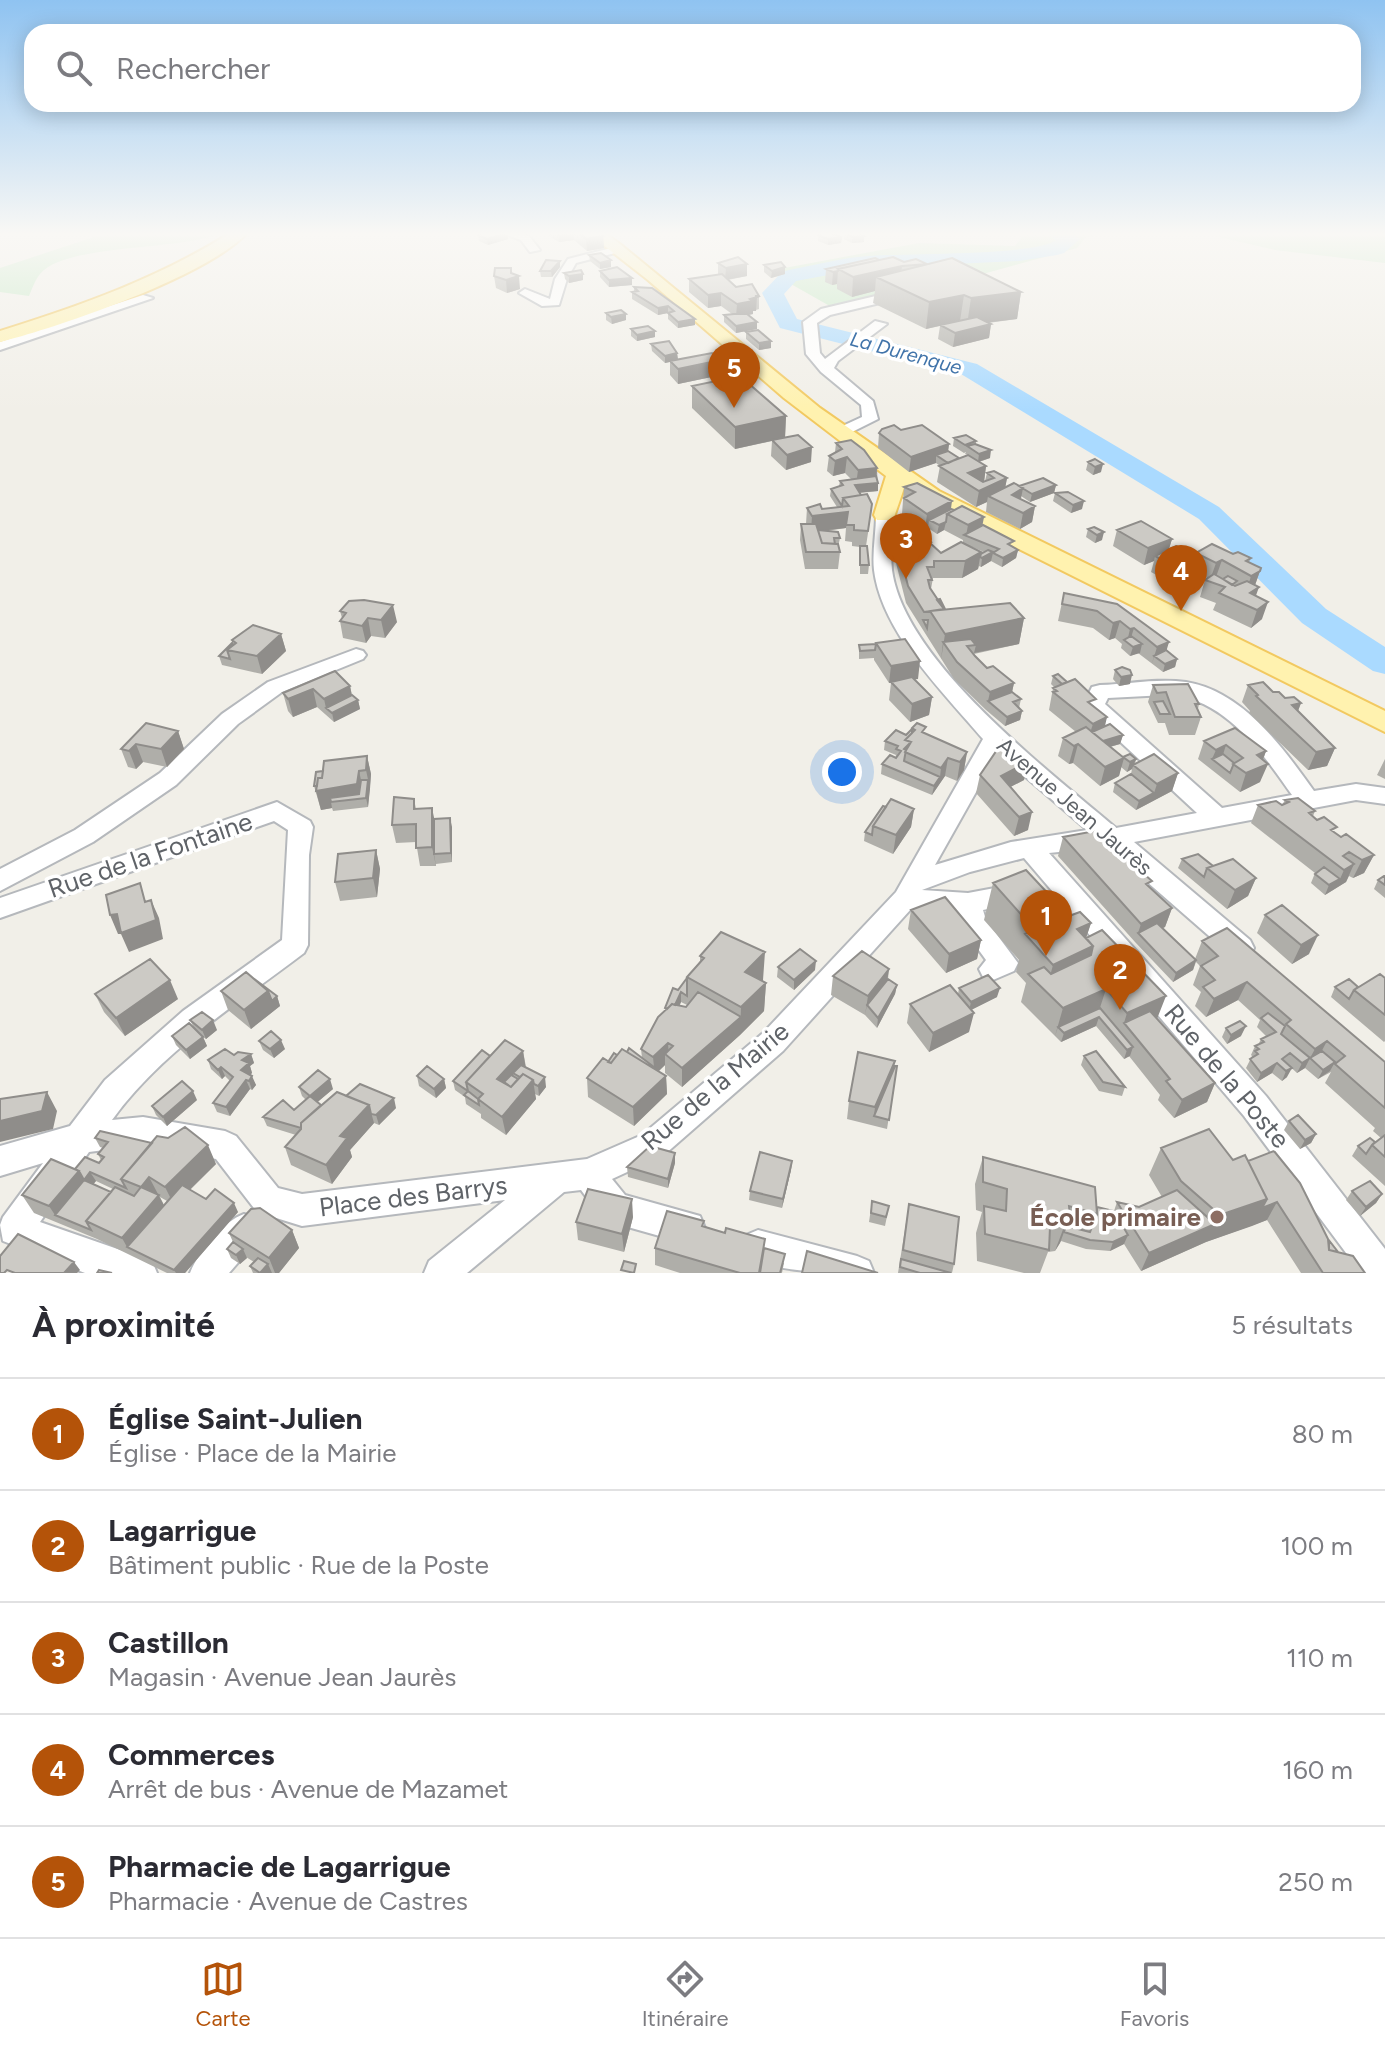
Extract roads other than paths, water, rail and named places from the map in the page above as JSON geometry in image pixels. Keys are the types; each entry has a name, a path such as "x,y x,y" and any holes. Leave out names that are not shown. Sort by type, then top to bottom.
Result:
{"main road":[{"path":"0,337 126,292"},
{"path":"673,292 747,358 897,475 931,496 1385,723"},
{"name":"Avenue Jean Jaurès","path":"885,515 897,475"}],"street":[{"path":"525,293 546,303 555,302 558,292"},
{"path":"841,432 870,419 868,404 813,354 810,329 826,312 907,292"},
{"path":"0,346 147,298"},
{"path":"826,369 833,358 880,324"},
{"name":"Avenue Jean Jaurès","path":"885,515 883,571 901,622 924,657 995,738 1257,962"},
{"path":"0,881 84,836 168,779 230,719 275,687 356,655"},
{"path":"1218,819 1094,705 1100,692 1190,689 1223,704 1286,768 1308,800"},
{"name":"Rue de la Mairie","path":"441,1273 573,1176 653,1145 773,1042 910,890 921,865 995,738"},
{"name":"Rue de la Mairie","path":"910,890 964,862 1075,840 1110,838 1356,792 1385,796"},
{"name":"Rue de la Fontaine","path":"0,908 277,811 301,827 297,855 295,945 193,1020 116,1090 80,1138"},
{"name":"Rue de la Poste","path":"1031,849 1255,1106 1382,1273"},
{"path":"910,890 968,903 1014,893 1032,896 1110,937"},
{"path":"968,903 974,924 1004,963 993,969"},
{"path":"0,1161 80,1138 143,1131 225,1146 268,1201 207,1273"},
{"path":"80,1138 15,1229 95,1268 140,1273"},
{"path":"573,1176 615,1209 857,1273"},
{"name":"Place des Barrys","path":"268,1201 302,1210 573,1176"}],"waterway":[{"name":"La Durenque","path":"774,292 788,323 969,369 1209,513 1314,616 1385,663"}],"place":[{"name":"Pharmacie de Lagarrigue","path":"734,408"},
{"name":"Castillon","path":"906,579"},
{"name":"Commerces","path":"1181,611"},
{"name":"Église Saint-Julien","path":"1046,956"},
{"name":"Lagarrigue","path":"1120,1010"},
{"name":"École primaire","path":"1217,1217"}]}
